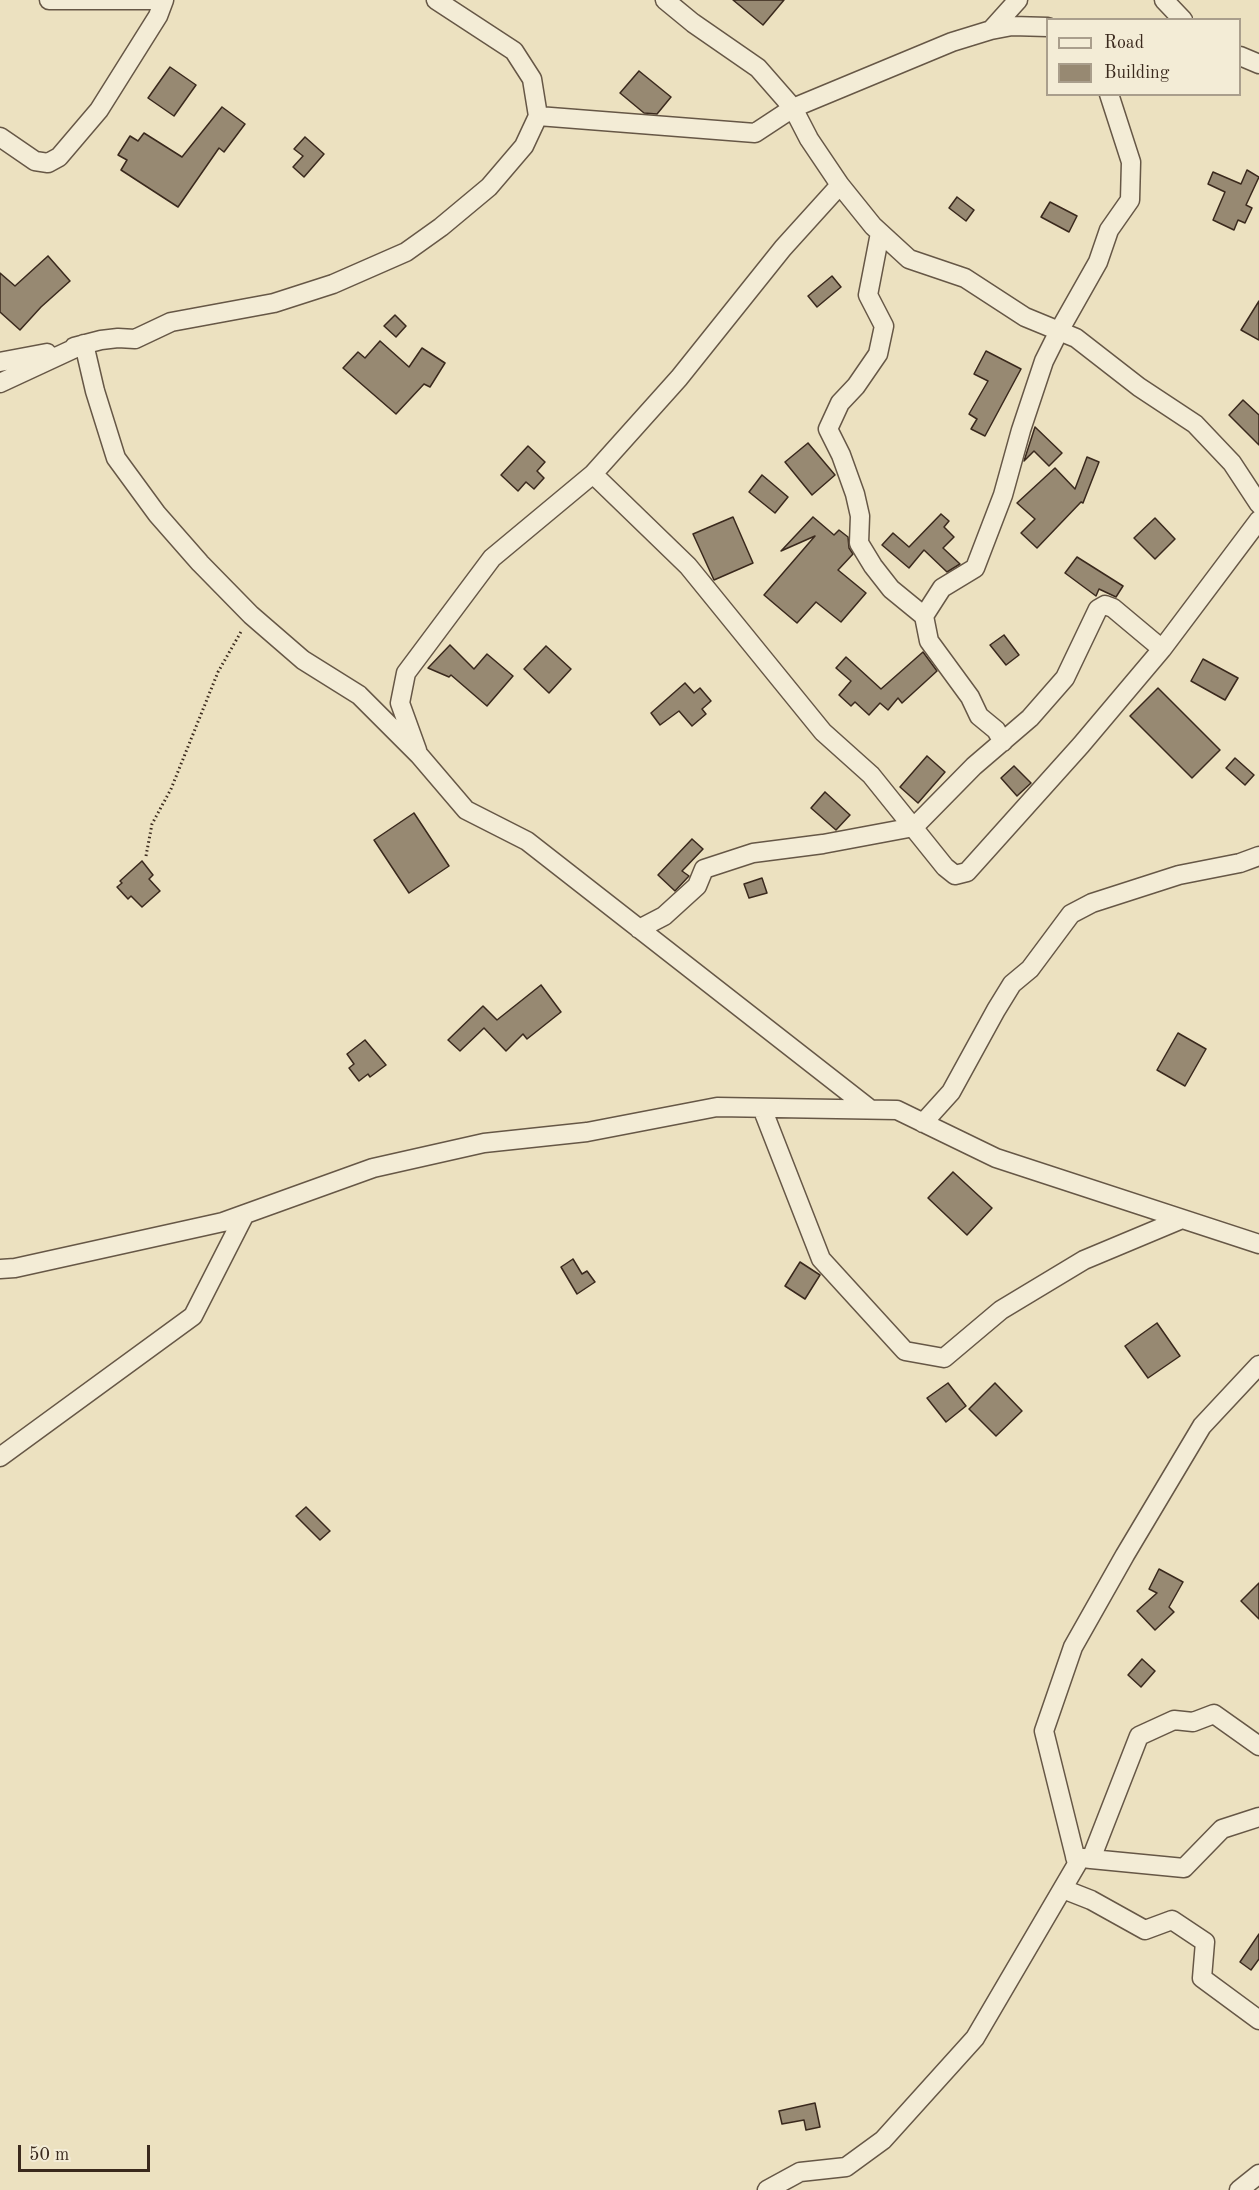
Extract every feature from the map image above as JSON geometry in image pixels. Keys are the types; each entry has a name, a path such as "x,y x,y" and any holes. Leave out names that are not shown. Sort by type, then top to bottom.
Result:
{"street":[{"path":"0,137 35,161 48,163 59,157 99,110 158,16 164,0 49,0"},
{"path":"0,363 84,344 118,338 135,339 171,322 274,303 333,284 406,252 441,227 489,187 524,146 538,116 532,79 514,51 436,0"},
{"path":"665,0 693,23 758,68 793,108 808,139 840,185 880,233 909,259 965,278 1025,317 1076,338 1139,387 1195,424 1232,463 1259,504"},
{"path":"991,30 1018,0"},
{"path":"1164,0 1181,18"},
{"path":"538,116 754,133 793,108 952,42 1012,26 1046,27"},
{"path":"1241,57 1259,64"},
{"path":"924,616 942,588 975,568 1003,495 1021,430 1044,361 1098,262 1109,230 1130,200 1131,162 1110,96"},
{"path":"419,755 400,703 406,673 492,558 593,474 679,378 783,248 840,185"},
{"path":"880,233 867,295 884,326 878,354 856,386 840,403 828,429 841,455 855,494 860,516 859,543 891,589 924,616 929,641 970,698 979,716 996,730 1003,742"},
{"path":"0,383 84,344"},
{"path":"84,344 95,391 116,458 164,523 251,615 303,660 359,695 419,755 466,810 527,840 870,1109"},
{"path":"593,474 688,567 823,732 871,775 945,867 955,875 967,872 1081,745 1162,649 1259,520"},
{"path":"639,929 664,916 697,886 704,869 753,854 914,827 974,766 1030,718 1065,678 1098,609 1105,605 1113,608 1162,649"},
{"path":"923,1123 951,1092 1012,984 1030,969 1071,914 1092,903 1179,875 1240,863 1259,856"},
{"path":"0,1269 15,1268 223,1222 373,1168 484,1143 586,1132 717,1107 897,1110 996,1158 1259,1244"},
{"path":"762,1108 821,1258 905,1351 944,1358 1002,1310 1084,1260 1182,1219"},
{"path":"0,1457 193,1316 245,1214"},
{"path":"1083,1858 1044,1731 1073,1647 1202,1426 1259,1365"},
{"path":"767,2190 800,2172 846,2167 883,2140 975,2038 1077,1864 1083,1858 1139,1736 1174,1720 1193,1722 1214,1714 1259,1746"},
{"path":"1083,1858 1184,1868 1222,1829 1259,1817"},
{"path":"1062,1889 1091,1900 1145,1930 1172,1920 1205,1942 1202,1978 1259,2020"},
{"path":"1239,2190 1259,2174"}],"path":[{"path":"146,856 152,824 171,789 218,672 251,615"}],"building":[{"path":"733,0 784,0 763,25"},
{"path":"170,67 196,85 174,116 148,98"},
{"path":"639,71 671,97 657,114 644,113 620,93"},
{"path":"222,107 245,124 224,152 219,148 178,207 121,170 127,160 118,155 130,136 138,141 144,133 182,157"},
{"path":"305,137 324,154 304,177 293,167 303,156 294,149"},
{"path":"1247,170 1259,177 1246,205 1252,208 1245,223 1238,220 1234,230 1213,220 1225,192 1208,184 1213,172 1241,184"},
{"path":"957,197 974,210 966,221 949,208"},
{"path":"1050,202 1077,216 1069,232 1041,217"},
{"path":"48,256 70,281 20,330 0,312 0,273 15,286"},
{"path":"832,276 841,287 817,307 808,296"},
{"path":"1259,301 1259,340 1241,330"},
{"path":"395,315 406,326 396,337 384,326"},
{"path":"380,341 409,367 422,348 445,363 430,387 424,384 396,414 343,368 358,352 365,358"},
{"path":"986,351 1021,369 985,436 971,429 977,419 969,414 988,381 974,374"},
{"path":"1243,400 1259,415 1259,445 1229,415"},
{"path":"1035,427 1062,453 1049,466 1034,451 1024,461"},
{"path":"808,443 835,475 812,495 785,462"},
{"path":"528,446 545,462 537,471 544,478 534,489 526,482 518,491 501,475"},
{"path":"1087,457 1099,462 1083,503 1081,502 1037,548 1021,533 1035,519 1017,503 1055,468 1075,489"},
{"path":"762,475 788,497 775,513 749,492"},
{"path":"941,514 949,521 944,527 954,537 943,548 960,564 947,572 924,550 909,568 882,545 893,533 909,547"},
{"path":"733,517 753,563 714,580 693,534"},
{"path":"813,517 834,535 839,530 848,537 849,548 853,554 838,570 866,593 841,622 816,602 797,623 764,595 815,536 781,551"},
{"path":"1155,518 1175,539 1155,559 1134,538"},
{"path":"1077,557 1123,586 1116,597 1099,589 1096,596 1065,573"},
{"path":"1004,635 1019,655 1006,665 990,645"},
{"path":"450,645 474,669 487,654 513,676 487,706 451,675 449,677 428,668"},
{"path":"546,646 571,669 549,693 524,669"},
{"path":"923,652 937,671 902,703 898,698 888,710 880,703 869,715 855,702 851,706 839,695 851,681 836,668 846,657 881,689"},
{"path":"1203,659 1238,678 1225,700 1191,681"},
{"path":"685,683 694,693 700,688 711,701 702,709 706,714 692,726 679,711 660,725 651,713"},
{"path":"1158,688 1220,750 1192,778 1130,716"},
{"path":"927,756 945,772 918,803 900,787"},
{"path":"1235,758 1254,775 1245,785 1226,768"},
{"path":"1014,766 1031,783 1017,796 1001,778"},
{"path":"825,792 850,815 836,830 811,808"},
{"path":"414,813 449,866 409,893 374,840"},
{"path":"692,839 703,849 682,871 689,876 675,891 658,875"},
{"path":"142,861 153,875 149,879 160,891 142,907 131,896 128,899 117,887 122,883 120,881"},
{"path":"762,878 767,893 749,898 744,884"},
{"path":"541,985 561,1012 527,1039 523,1034 506,1051 484,1028 460,1051 448,1040 483,1006 497,1020"},
{"path":"1178,1033 1206,1049 1185,1086 1157,1070"},
{"path":"365,1040 386,1065 370,1077 368,1074 359,1081 349,1068 354,1064 347,1054"},
{"path":"953,1172 992,1208 967,1235 928,1198"},
{"path":"573,1259 582,1274 587,1271 595,1282 577,1294 561,1267"},
{"path":"800,1262 820,1275 805,1299 785,1286"},
{"path":"1157,1323 1180,1356 1148,1378 1125,1346"},
{"path":"948,1383 966,1406 946,1422 927,1398"},
{"path":"995,1383 1022,1411 996,1436 969,1409"},
{"path":"306,1507 330,1531 320,1540 296,1516"},
{"path":"1159,1569 1183,1582 1169,1607 1174,1612 1155,1630 1137,1611 1157,1593 1149,1589"},
{"path":"1259,1583 1259,1619 1241,1601"},
{"path":"1142,1659 1155,1671 1141,1687 1128,1675"},
{"path":"1259,1934 1259,1959 1251,1970 1240,1962"},
{"path":"815,2103 820,2127 806,2130 804,2120 782,2124 779,2111"}]}
